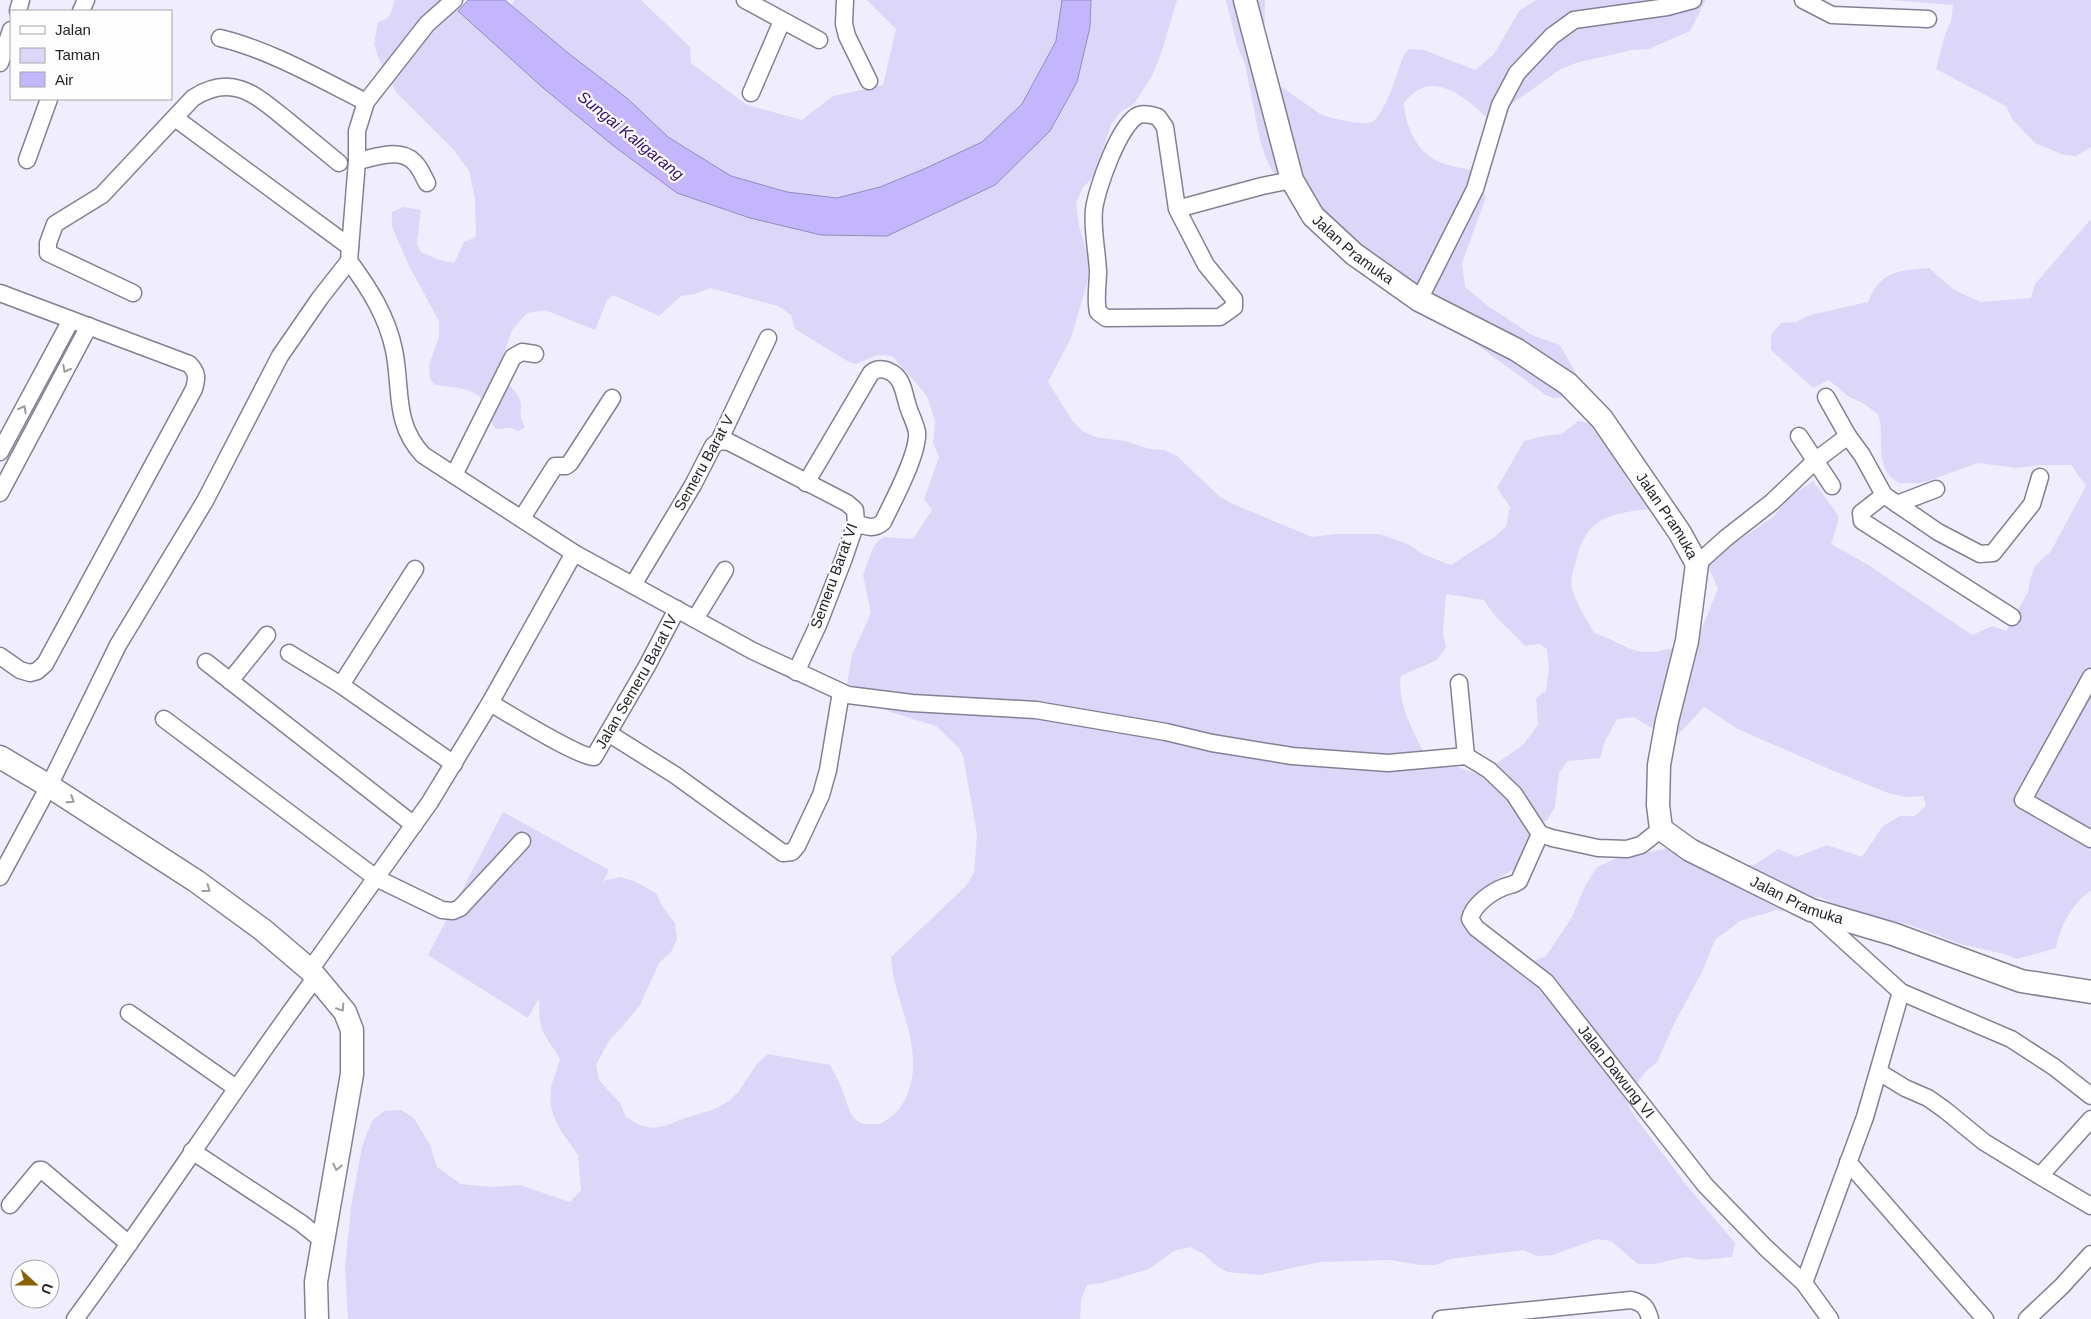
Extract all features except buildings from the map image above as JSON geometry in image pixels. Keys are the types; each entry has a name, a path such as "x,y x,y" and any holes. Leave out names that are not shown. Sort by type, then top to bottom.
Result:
{"main road":[{"name":"Jalan Pramuka","path":"1245,0 1292,180 1314,216 1347,248 1419,300 1517,350 1568,384 1602,419 1680,533 1697,564 1687,641 1667,721 1659,765 1658,805 1661,829 1690,850 1811,910 1893,934 2020,981 2091,992"},
{"path":"0,757 49,786 196,881 263,930 313,973 345,1012 352,1030 352,1074 338,1160 322,1240 316,1282 317,1319"}],"street":[{"path":"0,877 49,786 118,645 205,501 280,356 350,254 357,131 366,102 427,24 454,0"},
{"path":"746,0 818,40"},
{"path":"846,0 844,24 847,36 869,80"},
{"path":"1419,300 1475,190 1500,105 1517,73 1552,36 1574,20 1666,7 1693,0"},
{"path":"1803,0 1832,15 1928,19"},
{"path":"751,93 782,20"},
{"path":"0,63 10,33"},
{"path":"220,38 238,42 366,102"},
{"path":"133,293 48,253 48,243 55,224 102,195 193,98 204,91 231,87 255,94 339,163"},
{"path":"27,160 50,100"},
{"path":"1148,114 1158,117 1165,127 1177,209 1206,265 1234,299 1234,307 1220,317 1106,318 1098,312 1096,304 1098,274 1094,209 1113,150 1121,133 1139,115 1148,114"},
{"path":"175,118 350,254 373,293 386,325 394,350 402,416 412,444 423,455 574,553 796,672 841,692 858,697 912,703 1036,710 1292,756 1388,763 1466,756 1489,770 1514,794 1540,834 1598,848 1627,849 1641,844 1661,829"},
{"path":"356,162 397,153 415,162 427,183"},
{"path":"1177,209 1262,186 1292,180"},
{"path":"0,293 189,364 195,370 197,376 194,389 45,664 30,673 20,670 0,656"},
{"path":"0,452 71,320"},
{"path":"0,493 5,470 89,326"},
{"name":"Semeru Barat V","path":"633,585 693,485 713,446 719,440 768,338"},
{"path":"454,475 513,357 522,352 535,354"},
{"path":"806,483 870,373 876,369 884,369 895,375 903,389 917,433 911,460 883,522 878,527 871,528 856,523"},
{"path":"1826,397 1848,436 1891,499 1938,532 1980,554 1992,553 2032,504 2040,476"},
{"path":"522,518 555,466 566,466 570,463 612,398"},
{"path":"1799,436 1832,486"},
{"path":"1697,564 1726,538 1772,502 1816,460 1848,436"},
{"name":"Semeru Barat VI","path":"719,440 729,442 847,503 855,510 856,523 821,617 796,672"},
{"path":"1936,489 1891,499 1861,514 1862,521 2012,617"},
{"path":"75,1319 236,1088 454,764 574,553"},
{"path":"341,685 415,569"},
{"path":"696,619 725,570"},
{"name":"Jalan Semeru Barat IV","path":"490,703 561,743 592,757 596,755 677,609"},
{"path":"230,680 267,635"},
{"path":"289,653 341,685 454,764"},
{"path":"206,662 414,825"},
{"path":"2091,677 2023,800 2091,840"},
{"path":"1458,682 1466,756"},
{"path":"608,733 675,775 783,853 792,852 797,846 821,796 828,770 841,692"},
{"path":"164,719 376,878 442,910 453,911 460,908 522,841"},
{"name":"Jalan Dawung VI","path":"1540,834 1519,881 1502,888 1483,901 1473,909 1470,919 1476,928 1546,982 1579,1022 1653,1122 1705,1186 1766,1248 1804,1283 1830,1319"},
{"path":"1811,910 1901,992 2011,1039 2054,1067 2091,1096"},
{"path":"1804,1283 1865,1117 1901,992"},
{"path":"129,1012 236,1088"},
{"path":"1879,1072 1905,1088 1928,1098 2007,1158 2091,1206"},
{"path":"2040,1176 2091,1119"},
{"path":"192,1151 301,1223 322,1240"},
{"path":"1848,1162 1985,1319"},
{"path":"10,1205 42,1170 129,1244"},
{"path":"2034,1317 2091,1254"},
{"path":"1441,1319 1631,1300 1640,1302 1647,1308 1650,1319"}],"green space":[{"path":"394,0 451,0 458,11 542,87 615,147 677,193 750,218 995,185 1090,27 1091,0 1177,0 1161,54 1152,76 1134,104 1121,112 1111,125 1094,177 1083,187 1076,202 1079,226 1088,257 1088,280 1071,338 1048,382 1072,420 1082,431 1095,437 1125,441 1150,449 1164,450 1177,456 1220,497 1312,537 1336,534 1379,534 1410,545 1422,554 1451,565 1497,535 1506,526 1510,507 1497,488 1524,441 1562,434 1578,421 1594,424 1631,485 1651,509 1613,516 1593,526 1580,546 1571,581 1572,588 1594,633 1633,650 1645,652 1668,649 1697,640 1718,589 1706,561 1773,517 1790,497 1813,481 1838,515 1838,523 1831,544 1867,564 1972,635 1992,626 2006,631 2028,592 2035,566 2051,551 2086,486 2071,465 2039,465 2017,468 1978,463 1922,483 1899,483 1885,469 1881,452 1878,414 1863,403 1849,397 1829,380 1813,388 1771,350 1771,335 1781,323 1796,322 1810,315 1868,302 1873,291 1885,278 1908,270 1929,268 1953,289 1980,302 2031,298 2035,284 2091,219 2091,890 2078,902 2068,916 2060,931 2056,948 2017,959 2004,954 1960,944 1913,926 1847,911 1820,897 1812,898 1784,911 1777,910 1740,921 1715,940 1702,972 1675,1022 1657,1062 1646,1071 1626,1099 1633,1114 1687,1186 1735,1243 1732,1257 1701,1260 1686,1257 1654,1264 1638,1264 1611,1241 1597,1239 1553,1255 1537,1256 1524,1250 1450,1259 1436,1265 1420,1265 1390,1260 1320,1262 1260,1275 1227,1272 1214,1264 1204,1254 1190,1247 1174,1251 1149,1269 1102,1283 1087,1285 1081,1300 1080,1319 348,1319 345,1267 351,1207 362,1147 373,1120 384,1111 401,1110 414,1118 430,1145 437,1167 461,1184 491,1187 520,1185 570,1202 581,1190 578,1155 561,1131 554,1117 550,1102 551,1087 560,1059 542,1030 539,998 528,1018 428,955 503,812 609,870 602,884 606,880 620,877 634,881 656,893 663,907 675,923 677,939 671,952 659,963 640,1005 610,1039 596,1065 599,1080 620,1103 626,1117 639,1125 653,1128 668,1125 715,1109 729,1101 739,1091 756,1065 768,1054 830,1065 841,1086 848,1108 859,1122 880,1124 894,1114 902,1105 907,1095 913,1066 910,1035 896,988 891,957 966,886 974,872 977,834 963,756 959,748 936,726 890,712 870,695 847,684 852,655 871,613 863,575 873,548 884,537 913,539 932,510 924,499 939,457 933,443 935,421 924,392 892,356 877,355 856,364 849,362 795,329 791,315 778,306 710,288 696,294 681,296 659,316 613,295 607,300 595,330 545,310 527,313 512,330 497,374 512,388 520,400 521,418 525,427 518,431 511,428 496,429 485,404 476,394 456,387 435,385 430,379 429,365 439,337 439,321 409,266 392,227 392,212 403,207 421,210 417,244 421,252 439,260 454,263 464,242 476,237 475,199 469,171 453,149 396,92 378,57 374,44 378,22 388,17","holes":["1446,594 1484,600 1498,619 1525,646 1540,644 1547,649 1549,668 1546,691 1536,698 1538,725 1523,745 1480,775 1458,767 1430,765 1409,722 1402,699 1400,688 1401,676 1437,660 1446,647 1443,632","1704,707 1738,729 1888,793 1906,797 1923,796 1926,806 1915,816 1900,816 1883,826 1862,857 1827,845 1797,857 1778,849 1754,865 1739,865 1685,840 1664,849 1615,859 1597,867 1585,886 1572,917 1546,956 1514,969 1503,959 1477,923 1484,892 1494,881 1514,869 1526,849 1531,834 1548,819 1555,807 1559,773 1568,761 1600,758 1605,741 1617,719 1634,717 1648,726 1676,737"]},
{"path":"514,0 641,0 690,47 691,63 747,105 802,120 833,96 883,85 896,29 867,0 1062,0 1056,41 1022,104 982,142 880,187 837,198 787,192 731,176 668,137 628,99 568,53 512,5"},
{"path":"1226,0 1265,0 1264,40 1272,53 1271,75 1274,82 1322,115 1339,120 1368,123 1372,122 1382,110 1404,54 1409,49 1424,50 1475,70 1494,54 1519,11 1536,0 1706,0 1690,31 1649,49 1632,50 1576,63 1561,69 1489,120 1465,99 1445,88 1435,86 1425,87 1415,92 1404,103 1406,118 1411,132 1423,151 1438,162 1471,170 1486,197 1462,263 1465,287 1488,306 1532,335 1560,345 1579,379 1565,397 1553,398 1546,395 1319,230 1283,191 1267,161 1260,140 1245,64 1237,45"},
{"path":"1889,0 2091,0 2091,147 2076,156 2061,154 2035,143 2013,120 2006,106 1936,69 1945,34 1951,21 1953,5"}],"water":[{"name":"Sungai Kaligarang","path":"468,0 505,0 568,53 628,99 668,137 731,176 787,192 837,198 880,187 982,142 1022,104 1056,41 1062,0 1091,0 1090,27 1077,82 1050,131 995,185 887,236 821,235 750,218 677,193 615,147 542,87 458,11"}]}
